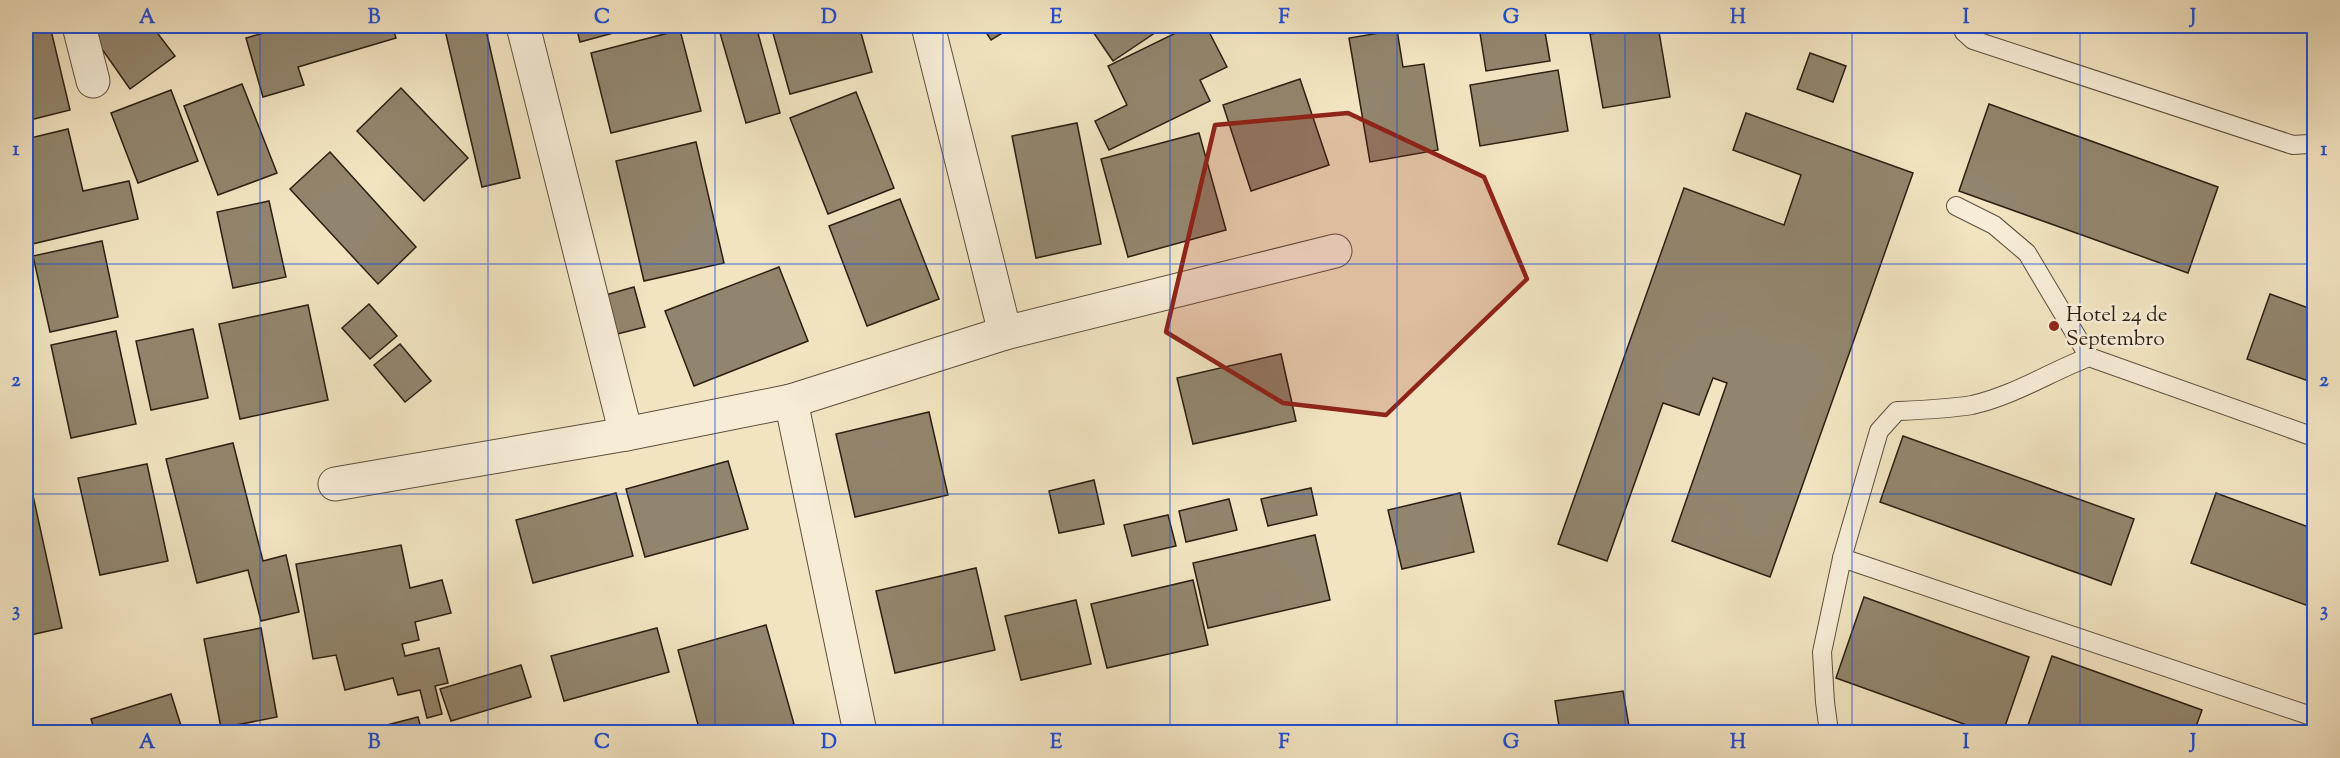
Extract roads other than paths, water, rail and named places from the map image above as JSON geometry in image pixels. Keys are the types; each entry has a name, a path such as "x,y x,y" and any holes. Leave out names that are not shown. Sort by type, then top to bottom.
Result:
{"street":[{"path":"79,26 93,81"},
{"path":"523,26 626,434"},
{"path":"928,26 1005,333"},
{"path":"335,484 626,434 790,401 1005,333 1335,251"},
{"path":"790,401 860,732"}],"lane":[{"path":"1962,26 1964,32 1973,40 2293,145 2309,144 2314,141"},
{"path":"1956,206 1994,225 2027,253 2089,357 2314,437"},
{"path":"1830,732 1825,702 1822,652 1842,558 1879,430 1897,411 1972,405 2031,385 2066,366 2089,357"},
{"path":"1842,558 2314,717"}],"place":[{"name":"Hotel 24 de Septembro","path":"2054,326"}]}
